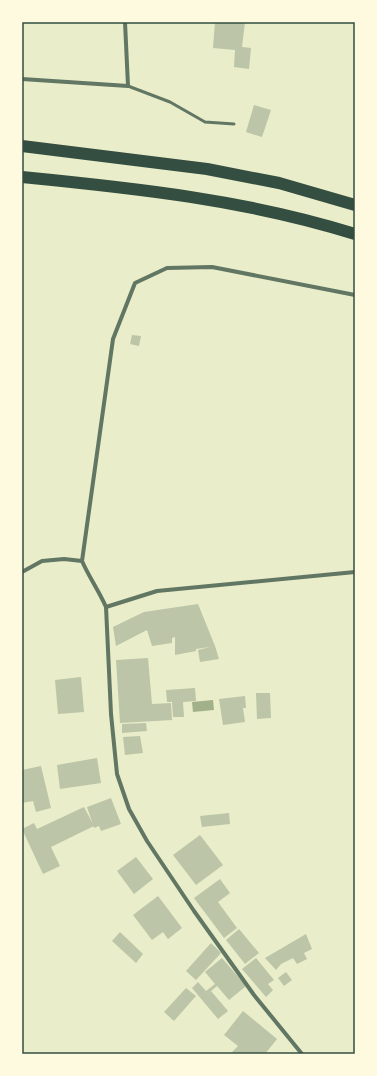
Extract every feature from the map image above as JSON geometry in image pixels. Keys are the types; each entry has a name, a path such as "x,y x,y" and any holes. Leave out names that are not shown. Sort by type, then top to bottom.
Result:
{"highway":[{"path":"22,146 207,169 279,183 355,204"},
{"path":"22,178 141,190 221,201 326,225 355,234"}],"street":[{"path":"22,79 128,86 125,22"},
{"path":"302,1054 254,996 194,912 147,841 129,809 117,774 110,714 106,607 89,578 82,561 113,339 135,283 167,268 212,267 355,295"},
{"path":"22,572 42,561 64,559 82,561"},
{"path":"106,607 157,591 355,572"}],"lane":[{"path":"128,86 170,102 205,122 234,124"}],"shaded area":[{"path":"213,700 214,710 193,712 192,702"}],"building":[{"path":"215,22 245,22 242,47 251,48 249,69 234,67 235,50 213,48"},
{"path":"254,105 271,110 262,137 246,132"},
{"path":"132,335 141,336 139,346 130,344"},
{"path":"198,604 219,659 200,662 198,650 210,647 175,655 175,637 172,638 172,643 152,646 147,630 116,646 113,627 144,612"},
{"path":"148,658 152,704 171,703 172,720 120,723 116,660"},
{"path":"81,677 84,712 58,714 55,680"},
{"path":"195,688 196,701 183,702 184,717 173,717 172,702 167,702 166,690"},
{"path":"256,693 270,693 271,718 257,719"},
{"path":"245,696 246,708 243,708 245,722 223,725 219,699"},
{"path":"146,723 147,731 122,733 122,724"},
{"path":"140,736 143,753 125,755 123,737"},
{"path":"97,758 101,783 60,789 57,765"},
{"path":"41,766 51,808 36,812 33,801 22,803 22,770"},
{"path":"111,798 121,824 101,831 99,826 94,828 87,807"},
{"path":"84,807 94,826 51,847 60,866 43,874 22,829 34,823 37,829"},
{"path":"229,813 230,824 202,827 200,816"},
{"path":"200,835 223,865 196,885 173,855"},
{"path":"136,857 153,879 134,894 117,871"},
{"path":"220,879 230,893 218,902 237,928 224,938 194,898"},
{"path":"158,896 182,928 168,939 163,932 152,940 133,915"},
{"path":"239,929 259,953 245,964 226,940"},
{"path":"120,932 143,954 136,963 112,941"},
{"path":"306,934 312,949 304,953 307,959 297,964 293,958 281,964 276,970 265,958"},
{"path":"211,943 221,953 196,980 186,971"},
{"path":"222,958 246,986 229,1000 217,986 211,991 228,1011 218,1019 192,988 198,982 206,991 215,984 205,972"},
{"path":"256,958 274,980 268,984 273,990 266,997 242,969"},
{"path":"286,972 292,980 284,986 278,978"},
{"path":"186,988 196,996 174,1021 164,1012"},
{"path":"243,1011 277,1039 265,1054 234,1054 232,1052 238,1046 224,1035"}]}
